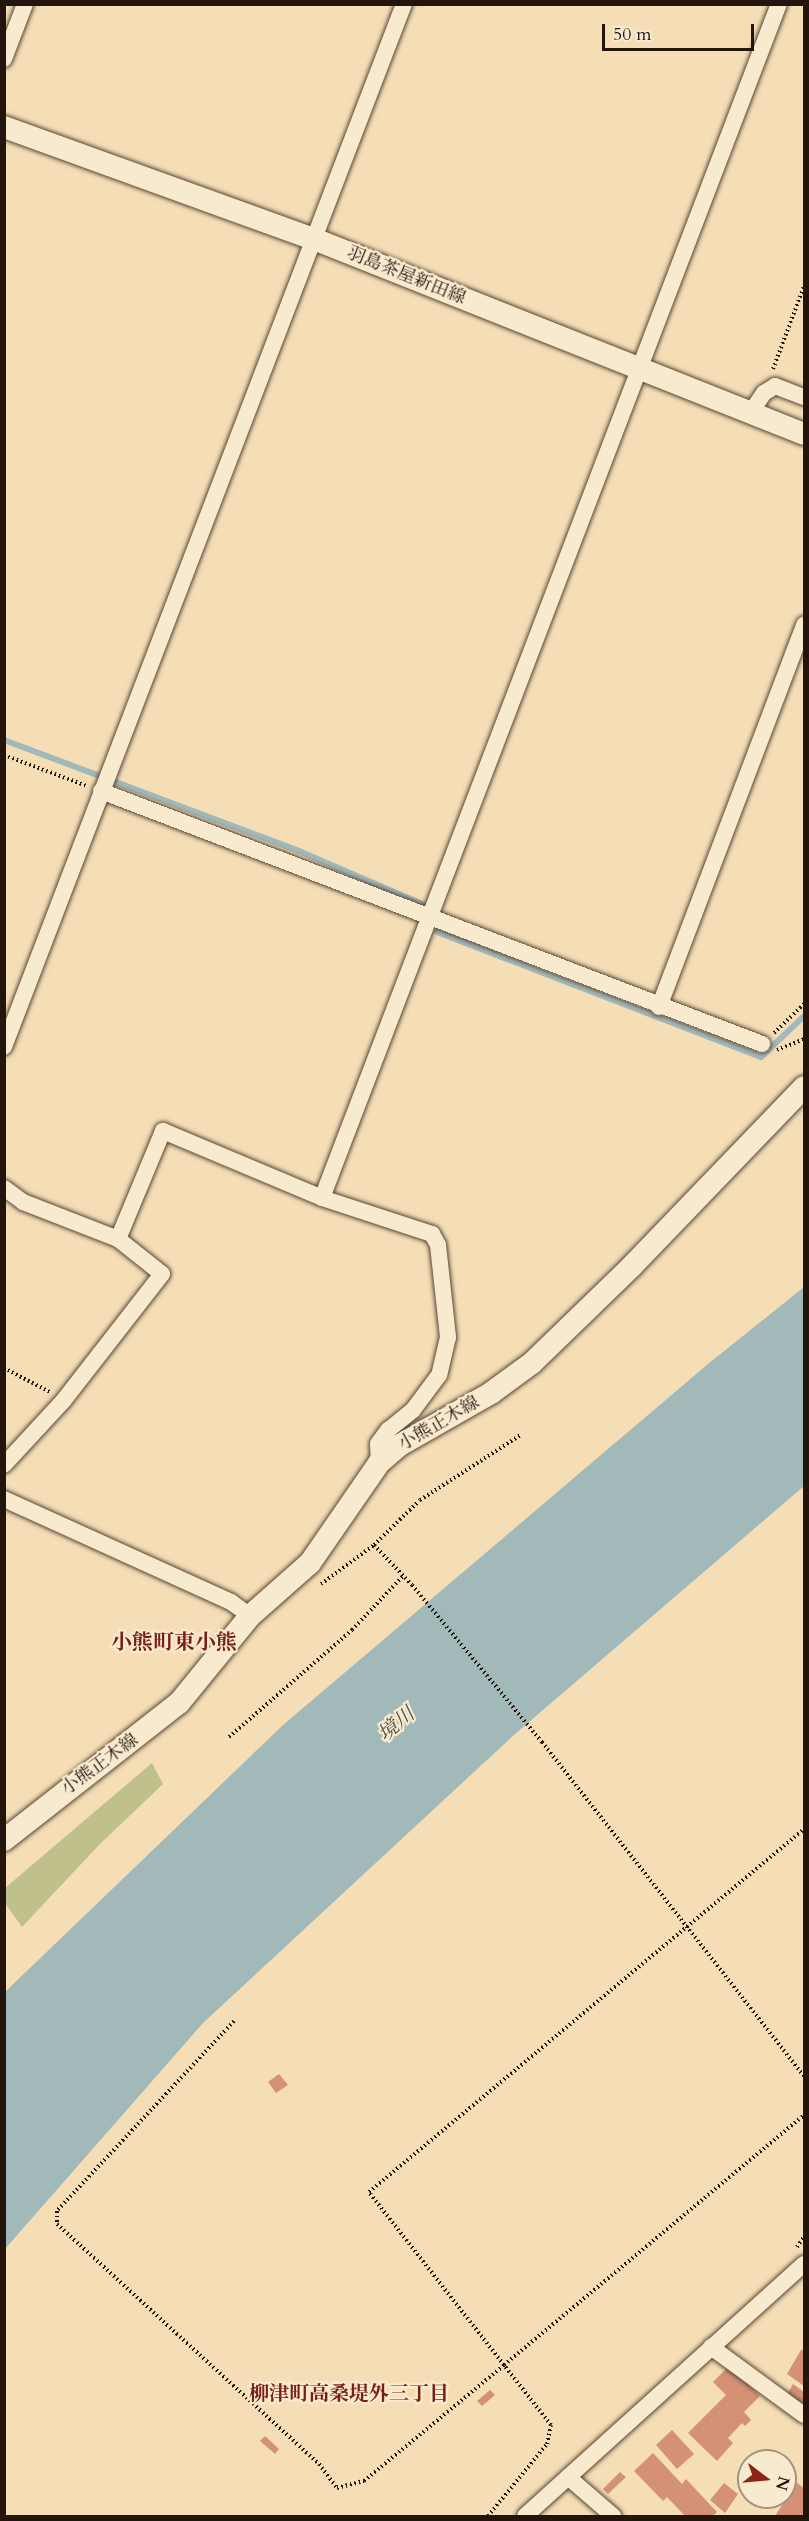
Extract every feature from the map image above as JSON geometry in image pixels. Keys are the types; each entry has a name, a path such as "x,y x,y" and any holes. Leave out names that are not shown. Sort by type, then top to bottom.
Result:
{"main road":[{"name":"羽島茶屋新田線","path":"4,127 314,239 804,434"},
{"name":"小熊正木線","path":"4,1840 179,1703 250,1616 310,1563 379,1462 400,1444 491,1394 532,1363 632,1266 804,1087"}],"street":[{"path":"4,59 25,4"},
{"path":"4,1047 404,4"},
{"path":"322,1198 779,4"},
{"path":"751,412 771,388 804,397"},
{"path":"659,1007 804,625"},
{"path":"101,791 659,1007 762,1044"},
{"path":"118,1239 163,1131 322,1198 432,1234 438,1245 448,1337 440,1375 414,1410 388,1430 378,1444 379,1462"},
{"path":"4,1188 23,1202 118,1239 162,1274 64,1400 4,1465"},
{"path":"4,1499 231,1602 250,1616"},
{"path":"525,2517 804,2264"},
{"path":"711,2347 804,2415"},
{"path":"568,2477 613,2517"}],"path":[{"path":"771,388 769,380 804,286"},
{"path":"4,755 101,791"},
{"path":"762,1044 804,1004"},
{"path":"781,1051 804,1039"},
{"path":"4,1368 64,1400"},
{"path":"318,1586 374,1545 420,1500 522,1434"},
{"path":"374,1545 412,1585 542,1742 685,1929 804,2076"},
{"path":"229,1737 352,1630 403,1576"},
{"path":"488,2517 547,2444 551,2426 369,2192 804,1829"},
{"path":"234,2022 57,2211 57,2224 319,2464 337,2488 364,2481 804,2115"}],"green space":[{"path":"152,1763 163,1784 99,1845 22,1927 5,1903 5,1888"}],"water":[{"name":"境川","path":"804,1287 804,1486 515,1734 203,2023 5,2249 5,1992 283,1725 708,1364"}],"building":[{"path":"279,2074 288,2085 276,2093 268,2082"},
{"path":"801,2350 804,2350 804,2386 787,2374"},
{"path":"729,2366 760,2396 744,2412 751,2420 745,2426 742,2423 728,2438 733,2443 717,2461 688,2433 726,2395 713,2382"},
{"path":"793,2384 804,2392 803,2405 787,2394"},
{"path":"490,2390 495,2395 482,2406 477,2401"},
{"path":"672,2430 694,2454 677,2469 656,2445"},
{"path":"265,2436 279,2449 275,2454 260,2441"},
{"path":"653,2453 682,2484 686,2479 717,2512 713,2516 685,2516 667,2497 663,2501 634,2471"},
{"path":"620,2472 626,2477 608,2494 603,2489"},
{"path":"724,2483 737,2493 725,2513 710,2500"},
{"path":"797,2483 804,2488 804,2516 775,2516 780,2509 797,2509"}],"waterway":[{"path":"4,740 299,851 422,904"},
{"path":"437,932 761,1057 804,1016"}],"district":[{"name":"小熊町東小熊","path":"174,1643"},
{"name":"柳津町高桑堤外三丁目","path":"349,2393"}]}
